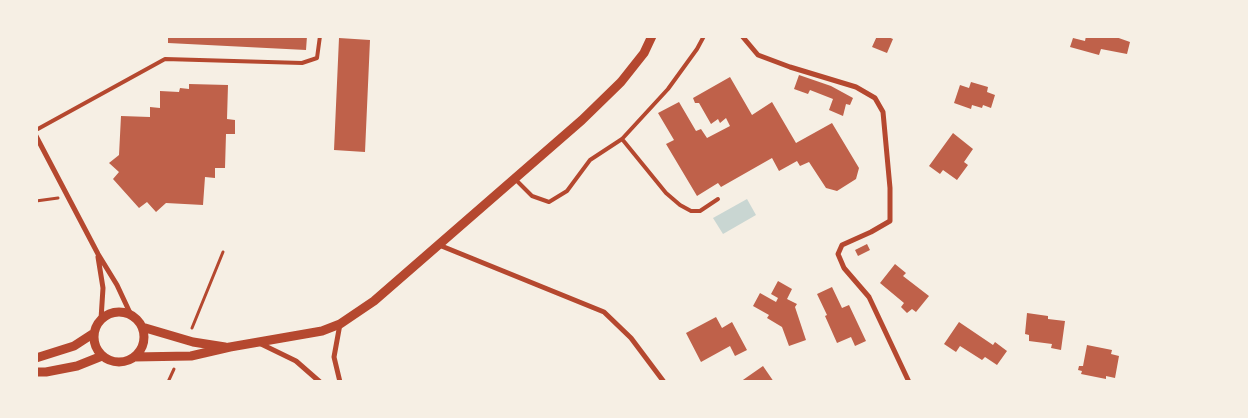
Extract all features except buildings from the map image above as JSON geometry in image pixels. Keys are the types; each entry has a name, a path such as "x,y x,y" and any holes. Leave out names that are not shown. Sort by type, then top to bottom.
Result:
{"street":[{"path":"134,357 191,356 230,347 322,331 340,324 374,301 582,120 620,82 644,53 652,36"},
{"path":"742,36 758,55 856,87 875,98 882,112 890,188 890,221 842,245 838,254 844,268 869,297 910,382"},
{"path":"36,136 98,254 117,285 131,315 142,327 193,342 230,347"},
{"path":"439,246 604,312 631,338 664,382"},
{"path":"98,254 103,288 101,319"},
{"path":"131,315 116,312 101,319 96,326 94,342 102,356 118,362 134,357 140,351 143,343 142,327"},
{"path":"340,324 334,357 340,382"},
{"path":"36,358 74,346 94,333"},
{"path":"259,343 296,361 320,382"},
{"path":"36,372 77,366 102,356"}],"lane":[{"path":"36,130 165,60 302,63 317,58 320,36"},
{"path":"515,179 532,196 549,202 567,191 590,160 622,139 668,89 697,49 704,36"},
{"path":"622,139 666,192 680,205 691,211 700,211 718,199"}],"path":[{"path":"36,201 69,197"},
{"path":"207,293 223,252"}],"shaded area":[{"path":"747,199 756,215 723,234 713,218"}]}
